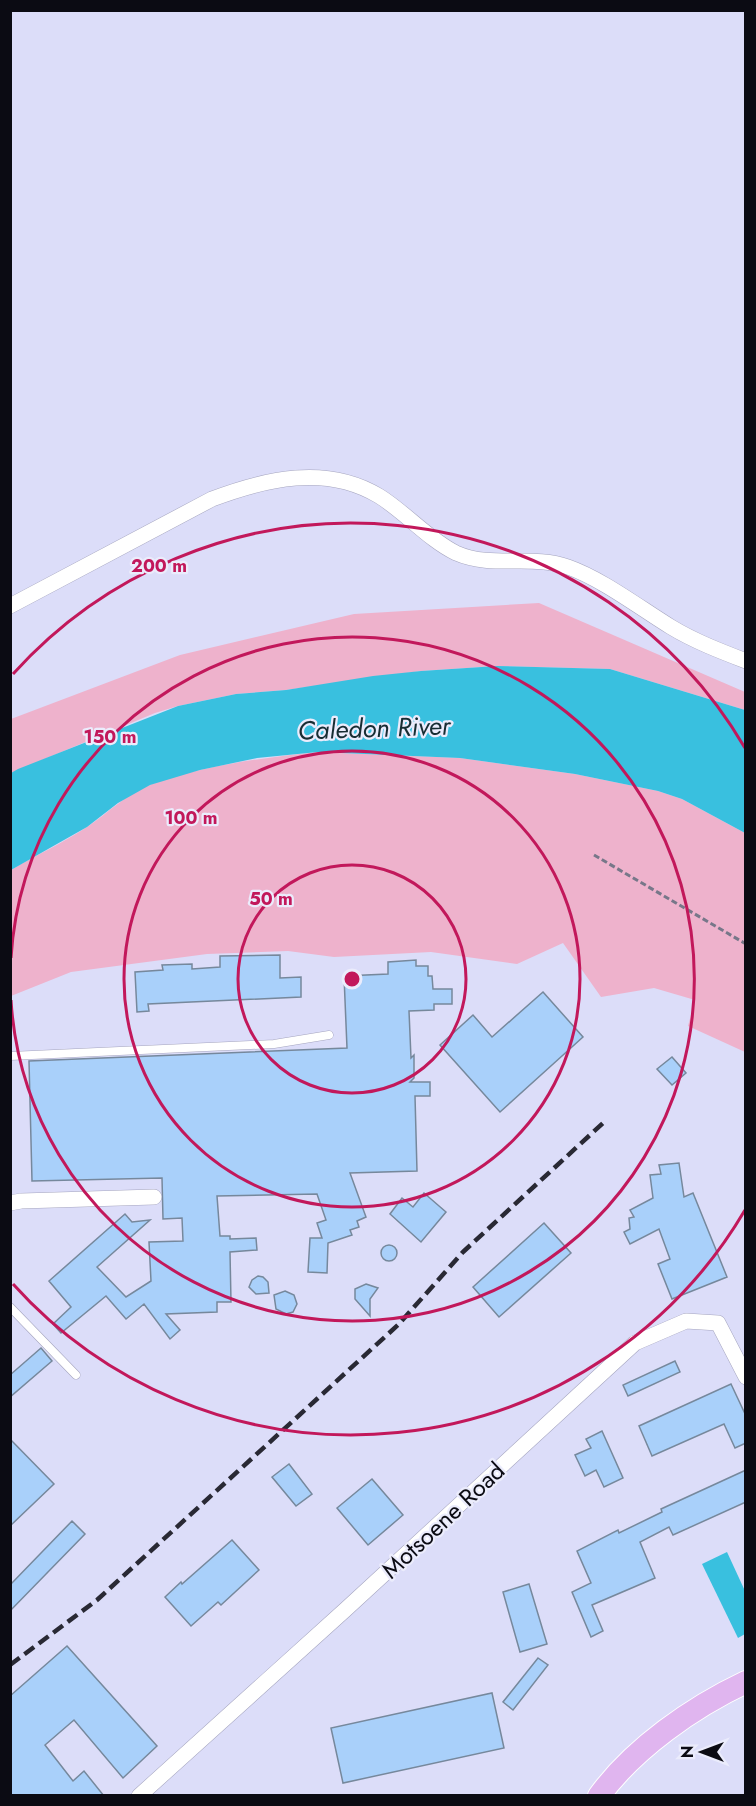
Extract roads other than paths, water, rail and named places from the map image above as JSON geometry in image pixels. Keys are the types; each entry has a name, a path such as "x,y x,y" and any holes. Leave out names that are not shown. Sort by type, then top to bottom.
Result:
{"main road":[{"path":"599,1796 612,1777 660,1735 717,1695 746,1682"}],"street":[{"path":"10,606 212,499 243,487 284,477 303,477 354,484 379,496 440,544 465,556 498,563 534,561 552,563 582,572 674,629 746,661"},
{"path":"10,1203 153,1197"},
{"name":"Motsoene Road","path":"139,1796 345,1611 635,1343 686,1321 718,1323 746,1377"}],"lane":[{"path":"10,1056 274,1044 329,1035"},
{"path":"10,1307 76,1375"}],"water":[{"name":"Caledon River","path":"497,666 610,669 745,710 745,833 682,799 658,791 575,774 460,758 318,752 257,758 200,770 150,785 118,803 87,827 11,870 11,773 18,769 178,706 236,694 286,690 373,676"},
{"path":"727,1552 745,1591 745,1634 738,1638 702,1564"}],"railway":[{"path":"10,1665 97,1600 399,1324 463,1252 603,1123"}]}
